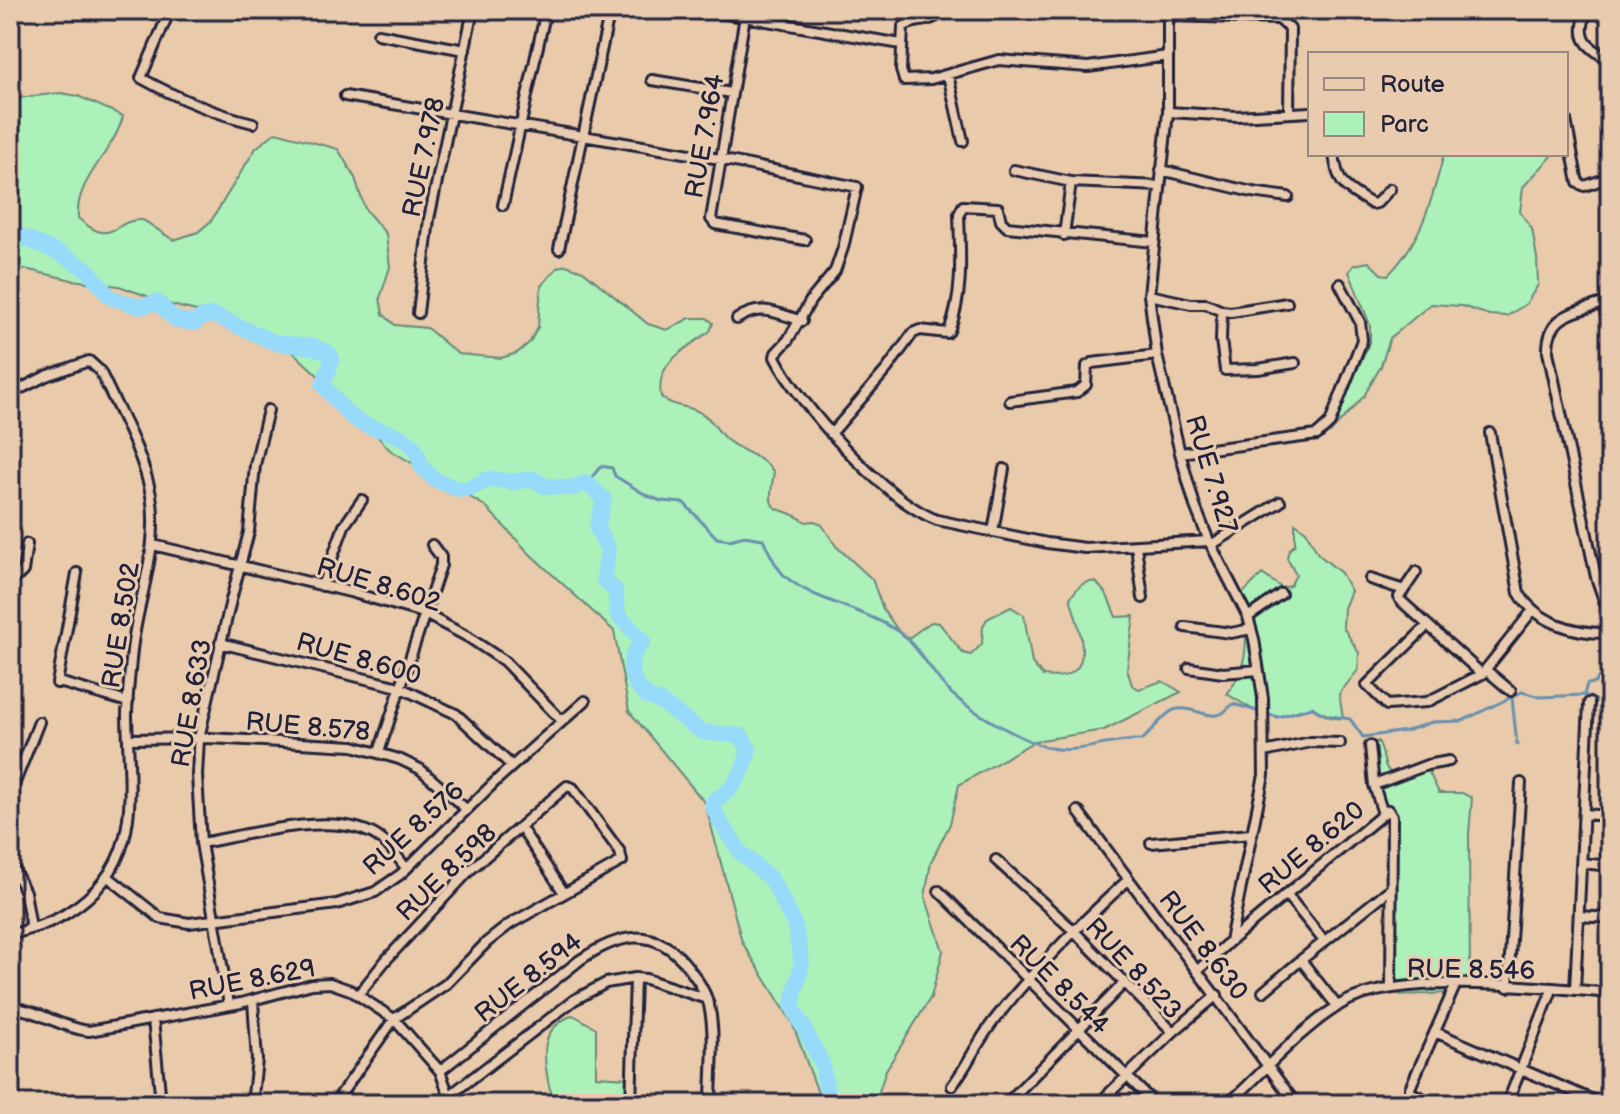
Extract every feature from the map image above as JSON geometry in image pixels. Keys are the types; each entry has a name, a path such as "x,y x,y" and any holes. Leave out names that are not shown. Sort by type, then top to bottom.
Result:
{"street":[{"path":"170,10 141,78 201,108 253,123"},
{"name":"RUE 7.978","path":"418,313 429,219 473,10"},
{"path":"503,205 546,10"},
{"path":"559,249 610,10"},
{"path":"703,10 745,14 901,44"},
{"path":"944,10 931,21 903,27 901,70 904,80 948,75 999,60 1088,67 1168,56"},
{"path":"1587,10 1581,28 1585,42 1610,61"},
{"path":"1167,13 1279,19 1286,23 1290,29 1289,112"},
{"name":"RUE 7.927","path":"1167,13 1168,112 1149,295 1157,355 1195,506 1210,543 1248,617 1265,722 1264,775 1230,941"},
{"name":"RUE 7.964","path":"745,14 711,215 715,224 805,240"},
{"path":"378,34 465,50"},
{"path":"948,75 963,141"},
{"path":"652,80 731,93"},
{"path":"345,96 720,159 857,187 835,271 811,300 802,321 775,357 831,434 879,481 922,513 937,520 1085,548 1210,543 1280,502"},
{"path":"1168,112 1236,116 1308,112"},
{"path":"1568,130 1578,183 1585,186 1610,177"},
{"path":"1334,156 1338,178 1372,204 1377,203 1390,189"},
{"path":"1014,170 1071,182 1159,186"},
{"path":"1161,170 1252,192 1288,197"},
{"path":"1064,235 1071,182"},
{"path":"831,434 887,369 913,333 920,330 949,331 961,278 959,214 963,206 998,208 1001,221 1007,227 1154,242"},
{"path":"1180,453 1317,435 1325,429 1362,340 1360,322 1340,284"},
{"path":"1149,295 1238,312 1287,303"},
{"path":"1610,332 1607,302 1558,321 1547,337 1592,563 1610,618"},
{"path":"737,319 759,308 802,321"},
{"path":"1222,311 1221,340 1225,370 1295,363"},
{"path":"1010,401 1077,392 1086,385 1087,366 1092,363 1157,355"},
{"name":"RUE 8.502","path":"10,394 89,361 100,371 147,481 153,545 134,636 128,702 129,824 121,850 107,876 68,913 10,935"},
{"name":"RUE 8.633","path":"229,1005 201,843 197,775 199,738 249,532 255,465 268,410"},
{"path":"1490,433 1519,593 1533,610 1567,627 1610,633"},
{"path":"993,532 1004,469"},
{"path":"322,586 344,526 362,500"},
{"path":"10,575 18,576 23,571 27,544"},
{"name":"RUE 8.602","path":"153,545 423,613 504,661 562,721"},
{"path":"379,752 441,565 441,557 432,545"},
{"path":"1136,546 1143,598"},
{"path":"1416,572 1400,600 1484,672 1511,691"},
{"path":"77,573 57,683 128,702"},
{"path":"1370,579 1404,590"},
{"path":"1248,617 1281,594"},
{"path":"1428,625 1367,685 1387,705 1427,702 1484,672 1533,610"},
{"path":"1185,627 1231,633 1251,629"},
{"name":"RUE 8.600","path":"220,643 399,687 456,714 512,766"},
{"path":"1189,668 1223,673 1258,670"},
{"name":"RUE 8.576","path":"107,876 160,918 189,923 337,904 375,892 406,868 585,701"},
{"path":"1575,990 1589,703"},
{"path":"10,852 15,824 12,790 39,722"},
{"name":"RUE 8.578","path":"128,739 199,738 353,746 379,752 420,769 466,809"},
{"path":"1264,752 1311,742 1340,743"},
{"path":"1370,746 1374,785 1383,814"},
{"path":"1374,785 1427,765 1449,761"},
{"path":"1508,987 1521,783"},
{"name":"RUE 8.598","path":"358,995 386,960 470,870 570,785 620,852 622,861 564,893"},
{"name":"RUE 8.620","path":"1198,970 1388,810 1392,816 1389,890 1391,988"},
{"name":"RUE 8.630","path":"1078,811 1296,1104"},
{"path":"1584,814 1610,816"},
{"path":"201,843 287,828 321,825 354,827 382,840 406,868"},
{"path":"334,1104 394,1019 446,984 487,942 510,924 564,893 521,828"},
{"path":"1151,843 1251,834"},
{"name":"RUE 8.523","path":"996,860 1073,930 1173,1032 1098,1104"},
{"path":"10,861 25,892 31,928"},
{"path":"1582,863 1610,866"},
{"path":"952,1086 991,1024 1027,979 1073,930 1129,879"},
{"path":"1263,992 1389,890"},
{"name":"RUE 8.544","path":"939,891 1155,1104"},
{"path":"1286,894 1324,941"},
{"path":"1579,916 1610,918"},
{"name":"RUE 8.594","path":"440,1071 604,944 616,939 645,939 663,943 679,956 696,977 707,999 711,1027 711,1104"},
{"path":"1301,960 1337,1006"},
{"path":"631,1104 635,978"},
{"path":"450,1100 574,1000 606,983 635,978 707,999"},
{"name":"RUE 8.629","path":"10,1007 42,1014 69,1028 89,1031 253,1001 320,982 341,986 394,1019 440,1071 450,1100"},
{"path":"1006,1104 1125,982"},
{"path":"1434,1104 1415,1096 1410,1088 1456,984"},
{"name":"RUE 8.546","path":"1228,1104 1311,1027 1337,1006 1356,996 1391,988 1456,984 1610,993"},
{"path":"1507,1104 1552,990"},
{"path":"1173,1032 1217,995"},
{"path":"252,1104 257,1060 253,1001"},
{"path":"153,1019 161,1104"},
{"path":"1435,1032 1602,1104"}],"green space":[{"path":"61,93 78,96 123,116 112,142 82,190 79,204 78,218 99,232 142,220 174,240 198,232 211,221 256,148 276,132 338,149 355,178 365,209 386,234 390,267 380,298 383,314 395,325 427,328 458,354 501,358 517,353 530,342 538,327 541,286 558,267 566,265 583,271 648,324 667,330 690,318 707,318 713,323 710,331 667,366 660,385 661,397 705,416 727,440 769,466 774,472 771,498 775,508 806,522 815,521 822,525 836,546 872,579 883,609 902,636 910,637 931,622 939,623 963,653 971,655 982,644 983,626 987,619 1011,607 1024,615 1032,663 1043,676 1061,676 1073,672 1080,664 1081,639 1070,598 1081,586 1096,582 1107,595 1116,617 1134,616 1127,669 1132,685 1139,689 1162,681 1181,692 1104,730 1035,741 959,785 950,824 931,862 925,896 943,951 931,997 886,1070 875,1104 822,1104 792,1022 742,942 705,803 629,711 614,631 530,554 485,506 390,450 340,396 294,353 241,322 172,305 119,286 72,280 25,269 10,272 10,99"},
{"path":"1443,156 1552,156 1523,187 1520,212 1532,229 1538,285 1526,304 1507,316 1489,315 1462,306 1431,304 1390,338 1381,366 1364,396 1329,434 1370,341 1370,325 1349,272 1354,265 1369,262 1381,274 1388,275 1417,234"},
{"path":"1295,523 1306,531 1318,554 1341,573 1351,591 1344,608 1343,627 1359,653 1358,670 1339,694 1343,718 1327,716 1312,708 1278,717 1257,712 1227,694 1241,670 1246,647 1241,595 1262,574 1282,588 1290,586 1296,575 1287,558 1295,544"},
{"path":"1378,741 1392,774 1397,777 1427,768 1439,793 1462,793 1472,798 1469,834 1470,978 1463,990 1402,995 1391,983 1390,828 1386,814 1378,805 1371,746"},
{"path":"573,1015 596,1028 596,1076 628,1078 627,1104 560,1104 550,1091 545,1065 547,1039 556,1026"}],"waterway":[{"path":"10,235 23,237 59,253 88,270 110,297 140,307 157,302 176,320 195,323 200,318 213,315 276,343 315,347 330,354 332,361 323,385 349,415 411,444 421,466 434,479 457,489 469,489 489,479 513,482 533,479 545,486 571,488 587,483 604,499 597,528 608,549 604,580 615,590 618,615 643,641 632,656 631,672 637,686 702,732 741,736 749,749 738,778 712,805 741,853 772,880 795,926 802,963 792,1006 822,1063 829,1104"},
{"path":"587,483 601,466 612,468 615,476 646,495 661,501 684,503 717,538 730,540 744,536 763,539 778,568 797,585 875,619 904,636 959,700 1010,731 1046,747 1070,749 1142,740 1174,710 1218,715 1233,704 1278,717 1312,707 1326,714 1350,719 1363,737 1406,731 1432,722 1462,721 1522,692 1540,697 1584,695 1610,706"},
{"path":"1584,695 1587,684 1595,683 1600,675 1610,676"},
{"path":"1512,698 1517,745"}]}
